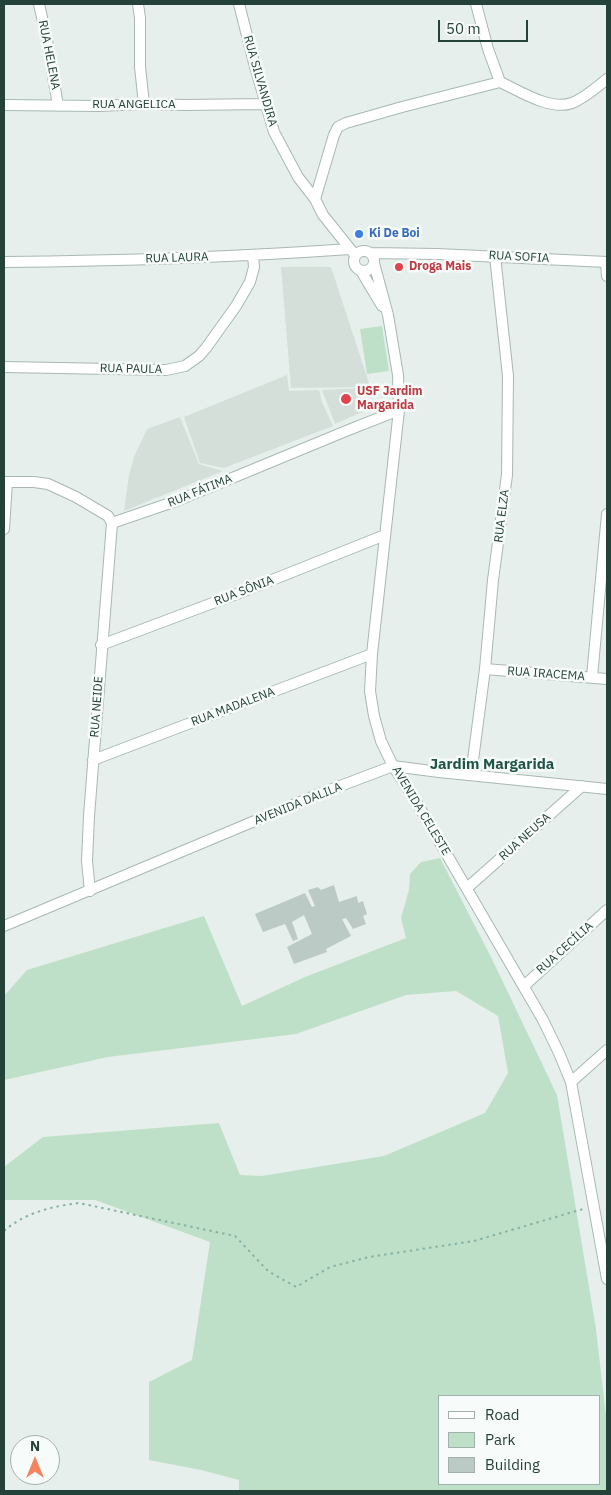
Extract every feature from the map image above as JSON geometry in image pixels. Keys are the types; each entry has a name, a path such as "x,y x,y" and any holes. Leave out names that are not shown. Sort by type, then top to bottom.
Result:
{"street":[{"name":"RUA HELENA","path":"38,4 47,40 58,106"},
{"path":"138,4 140,18 140,67 144,104"},
{"name":"RUA SILVANDIRA","path":"239,4 274,132 298,177 315,199 323,214 353,252"},
{"path":"476,4 488,49 500,82"},
{"path":"315,199 334,135 338,127 346,122 500,82 536,99 562,105 573,103 607,79"},
{"name":"RUA ANGELICA","path":"4,105 265,104"},
{"path":"365,250 373,258 370,269 368,271 361,271 354,265 353,252 365,250"},
{"name":"RUA LAURA","path":"4,262 353,252"},
{"name":"RUA SOFIA","path":"373,258 437,254 607,262"},
{"name":"RUA PAULA","path":"4,367 166,370 185,366 199,356 236,306 250,282 254,267 253,256"},
{"name":"RUA ELZA","path":"472,775 485,669 493,580 507,475 508,376 495,256"},
{"name":"AVENIDA CELESTE","path":"373,258 388,315 398,375 399,410 372,654 370,691 374,716 381,741 393,766 414,798 524,986 559,1053 571,1082 607,1279"},
{"path":"607,262 607,276"},
{"name":"AVENIDA CELESTE","path":"361,271 388,315"},
{"name":"RUA FÁTIMA","path":"112,523 179,500 399,410"},
{"path":"4,529 5,482 48,484 108,516 112,523"},
{"path":"592,677 607,514"},
{"name":"RUA NEIDE","path":"90,891 87,844 112,523"},
{"name":"RUA SÔNIA","path":"101,645 242,592 385,535"},
{"name":"RUA MADALENA","path":"93,760 372,654"},
{"name":"RUA IRACEMA","path":"485,669 607,679"},
{"name":"AVENIDA DALILA","path":"4,926 319,794 393,766 607,789"},
{"name":"RUA NEUSA","path":"467,888 582,786"},
{"name":"RUA CECÍLIA","path":"524,986 607,910"},
{"path":"571,1082 607,1050"}],"path":[{"path":"4,1231 26,1216 61,1205 79,1203 235,1236 268,1271 296,1286 330,1267 369,1256 474,1241 594,1206"}],"shaded area":[{"path":"281,267 331,267 369,383 368,387 291,388"},
{"path":"287,375 289,391 319,390 322,402 333,426 224,468 200,463 184,417"},
{"name":"USF Jardim Margarida","path":"364,388 369,409 335,424 322,390"},
{"path":"180,417 199,464 223,471 124,511 129,475 134,457 147,429"}],"green space":[{"path":"382,326 389,371 367,374 360,329"},
{"path":"440,858 492,959 557,1095 596,1329 607,1425 607,1491 239,1491 239,1480 201,1470 149,1460 149,1382 192,1360 210,1242 95,1200 4,1200 4,1167 43,1137 219,1123 240,1175 262,1176 384,1156 485,1113 508,1073 498,1016 456,991 406,995 296,1034 108,1057 4,1080 4,996 27,970 204,916 242,1006 305,977 406,938 401,918 409,890 410,874 421,862"}],"building":[{"path":"334,885 339,902 357,896 358,903 363,901 367,914 363,916 366,924 353,929 346,918 342,919 351,936 326,949 327,952 294,964 287,947 312,934 304,915 292,922 298,939 293,941 285,924 263,932 255,914 305,893 312,907 315,906 308,890 318,887 321,890"}],"place":[{"name":"Ki De Boi","path":"359,234"},
{"name":"Droga Mais","path":"399,267"},
{"name":"USF Jardim Margarida","path":"346,399"}],"district":[{"name":"Jardim Margarida","path":"492,765"}]}
